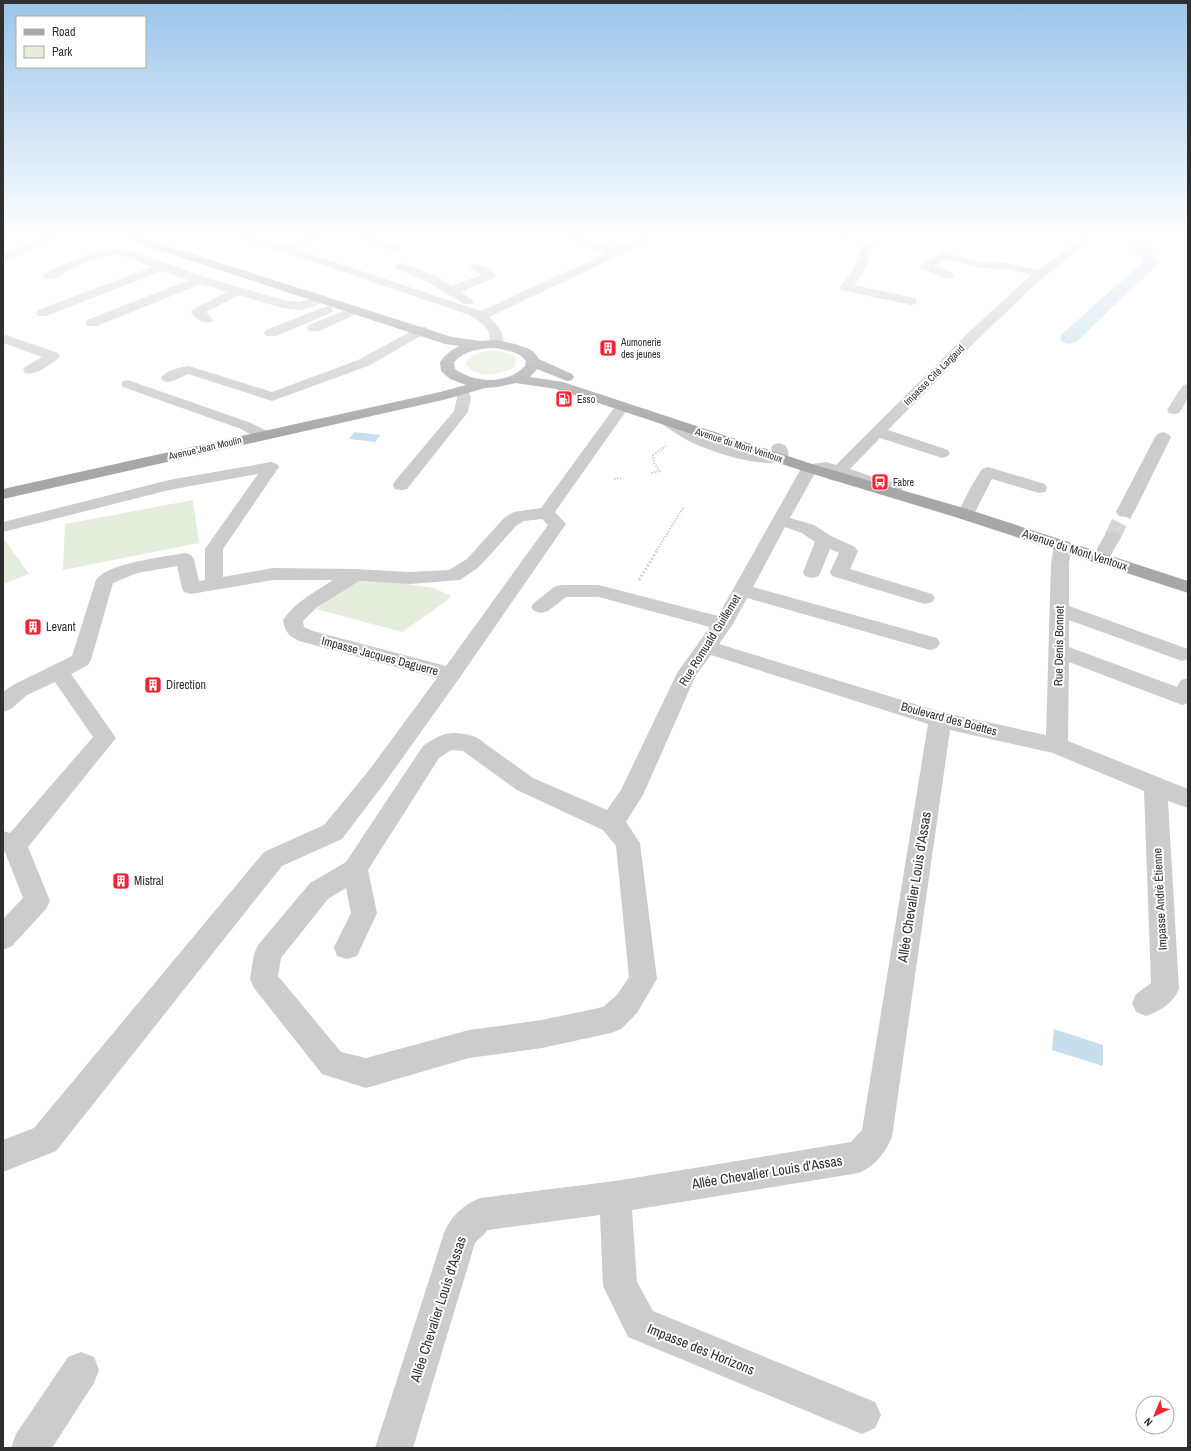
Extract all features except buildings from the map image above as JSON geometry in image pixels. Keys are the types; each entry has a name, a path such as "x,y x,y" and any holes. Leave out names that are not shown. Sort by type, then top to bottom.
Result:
{"main road":[{"path":"328,302 421,330 452,347 447,362 448,371 452,375 460,380 483,384"},
{"name":"Avenue du Mont Ventoux","path":"452,347 497,344 518,348 531,357 533,362 556,373 779,453 1188,587"},
{"path":"407,403 483,384 516,379 525,374 531,368 533,362"},
{"path":"407,403 434,390 452,375"},
{"path":"516,379 558,385 670,423"},
{"name":"Avenue Jean Moulin","path":"3,494 407,403"},
{"name":"Avenue du Mont Ventoux","path":"779,453 809,468 838,472 895,487 964,514"}],"street":[{"path":"42,313 71,302"},
{"path":"92,323 145,302"},
{"path":"207,319 197,312 217,302"},
{"path":"279,302 301,306 316,302"},
{"path":"441,302 477,314 505,302"},
{"path":"468,302 477,314 490,324 496,334 497,344"},
{"name":"Impasse Cité Largaud","path":"838,472 974,335 1010,302"},
{"path":"271,333 339,305"},
{"path":"297,335 355,310"},
{"path":"168,378 183,371 189,370 272,397 363,363 421,330"},
{"path":"3,338 53,356 30,370"},
{"path":"128,384 246,426 264,435"},
{"path":"1174,410 1188,388"},
{"path":"401,485 461,412 464,398 462,390"},
{"path":"3,704 20,690 81,660 105,580 132,568 185,559 191,588 273,574 355,574 410,578 453,576 473,563 510,522 520,516 546,513 622,407"},
{"path":"670,423 699,440 753,458 779,453"},
{"path":"877,432 942,453"},
{"path":"1126,512 1163,437"},
{"path":"3,527 89,504 228,472 271,466 214,549 214,584"},
{"name":"Rue Romuald Guillemet","path":"612,823 631,795 686,673 723,624 809,468"},
{"path":"964,514 988,472 1039,488"},
{"name":"Impasse Jacques Daguerre","path":"355,574 310,604 293,620 295,630 306,636 451,675 557,524 546,513"},
{"path":"780,520 808,529 825,540 849,551 839,572 925,598"},
{"path":"1101,558 1112,537"},
{"path":"812,572 825,540"},
{"name":"Rue Denis Bonnet","path":"1057,746 1060,562 1063,546"},
{"path":"742,590 930,643"},
{"path":"542,607 561,592 599,591 723,624"},
{"path":"1060,610 1182,654"},
{"name":"Boulevard des Boëttes","path":"707,647 940,720 1057,746 1188,799"},
{"path":"1059,651 1182,697 1188,685"},
{"path":"3,938 37,901 9,843 105,738 58,671"},
{"path":"3,1156 45,1140 273,860 332,832 378,775 451,675"},
{"path":"3,690 32,684"},
{"name":"Allée Chevalier Louis d'Assas","path":"394,1448 461,1233 480,1215 615,1197 859,1157 876,1137 940,720"},
{"path":"447,741 468,743 525,784 612,823 628,843 643,979 627,1004 611,1019 542,1034 470,1044 366,1074 332,1064 264,979 268,954 319,891 355,869 431,752 447,741"},
{"name":"Impasse André Étienne","path":"1146,1003 1164,989 1155,786"},
{"path":"347,947 364,913 355,869"},
{"name":"Impasse des Horizons","path":"615,1197 620,1286 641,1324 862,1415"},
{"path":"30,1448 81,1370"}],"path":[{"path":"651,473 660,471 654,463 653,455 670,444"},
{"path":"614,479 621,478"},
{"path":"628,599 683,508"}],"green space":[{"path":"493,351 509,353 512,355 516,359 515,366 504,372 482,374 469,368 466,363 470,357 474,355 481,352"},
{"path":"193,500 199,543 63,570 65,524"},
{"path":"3,538 29,574 3,584"},
{"path":"353,581 401,583 434,588 451,596 445,602 402,632 316,609"}],"water":[{"path":"354,432 380,435 375,442 349,439"},
{"path":"1054,1029 1103,1045 1103,1066 1052,1050"}],"waterway":[{"path":"1069,338 1109,302"}],"tunnel":[{"path":"1112,537 1125,512"}],"place":[{"name":"Aumonerie des jeunes","path":"608,348"},
{"name":"Esso","path":"564,399"},
{"name":"Fabre","path":"880,482"},
{"name":"Levant","path":"33,627"},
{"name":"Direction","path":"153,685"},
{"name":"Mistral","path":"121,881"}]}
